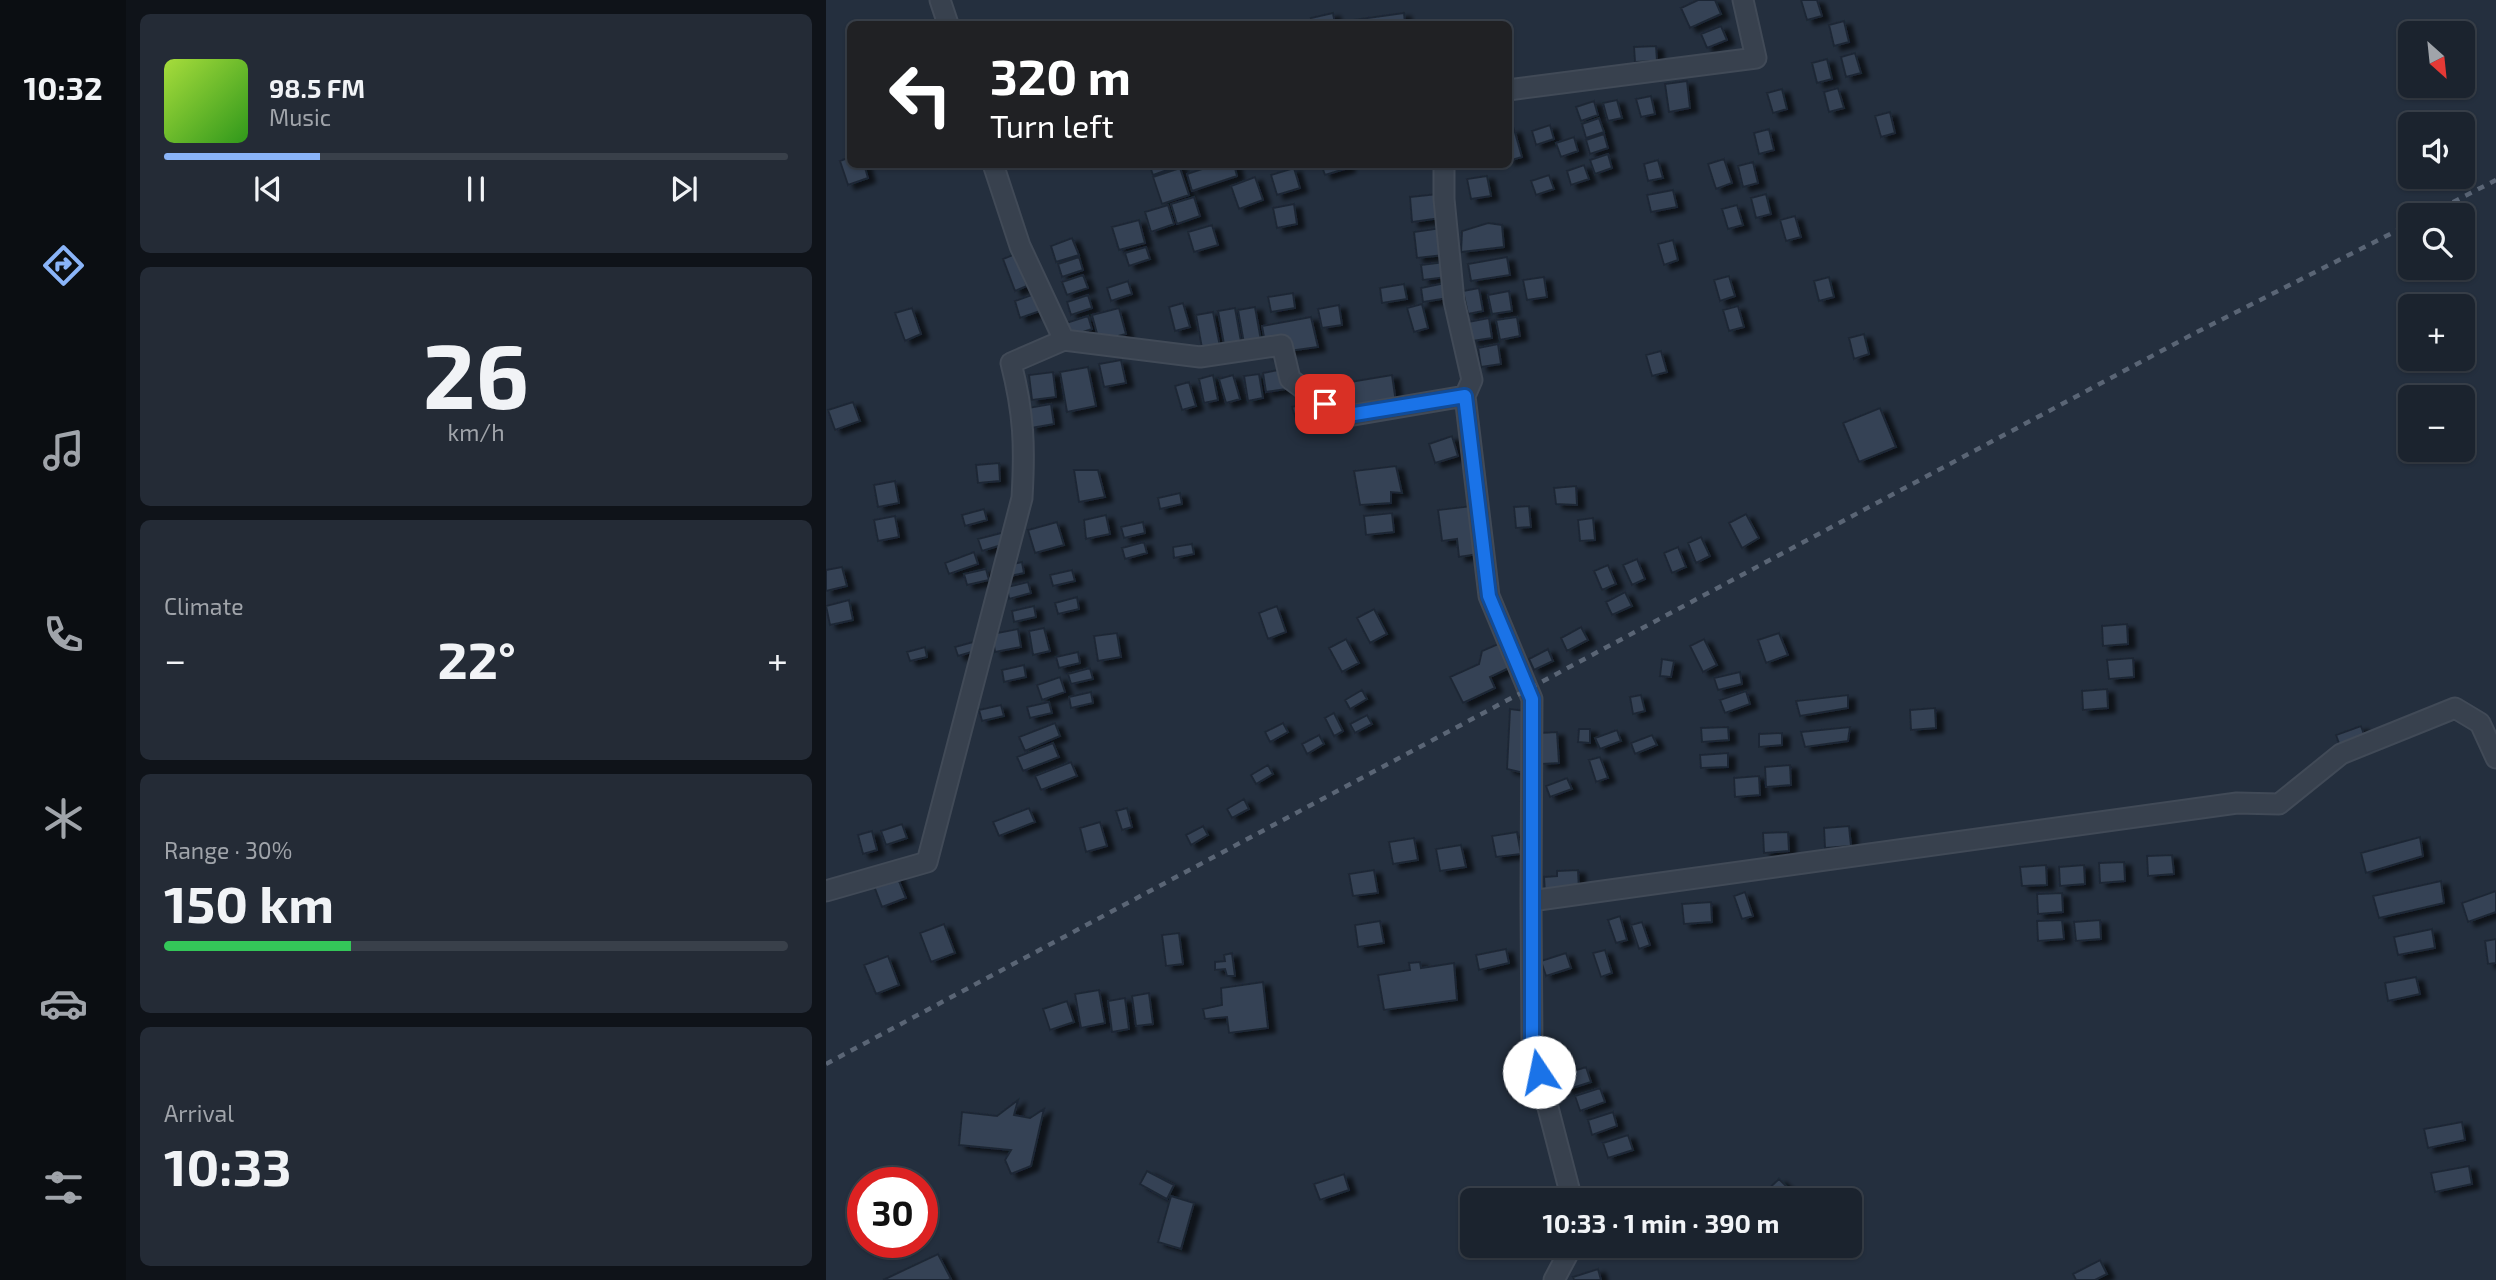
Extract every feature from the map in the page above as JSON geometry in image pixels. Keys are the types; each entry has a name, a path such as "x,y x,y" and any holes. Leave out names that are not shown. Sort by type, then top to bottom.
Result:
{"street":[{"path":"940,0 947,21"},
{"path":"1512,89 1756,58 1743,0"},
{"path":"994,168 1020,246 1064,340"},
{"path":"1444,168 1444,199 1454,301 1472,380 1465,396 1489,596 1532,699 1532,1046 1569,1188"},
{"path":"826,891 927,862 1022,498 1025,449 1021,402 1011,363 1064,340 1200,357 1282,345 1290,379 1342,416 1465,396"},
{"path":"1531,901 2237,803 2279,804 2341,754 2455,708 2480,723 2496,758"},
{"path":"1554,1280 1566,1258"}],"building":[{"path":"1698,0 1715,0 1721,14 1690,28 1681,8"},
{"path":"1801,0 1817,0 1822,16 1807,20"},
{"path":"1333,13 1334,21 1312,21 1311,18"},
{"path":"1404,13 1405,21 1346,21"},
{"path":"1844,21 1849,42 1834,46 1829,25"},
{"path":"1721,26 1727,40 1707,48 1701,34"},
{"path":"1656,46 1657,61 1635,62 1634,47"},
{"path":"1855,53 1861,73 1846,77 1841,57"},
{"path":"1827,59 1832,79 1817,83 1812,63"},
{"path":"1687,81 1690,108 1669,112 1665,84"},
{"path":"1838,88 1844,108 1829,112 1824,92"},
{"path":"1782,89 1787,109 1773,113 1767,93"},
{"path":"1651,96 1655,114 1641,117 1636,99"},
{"path":"1617,100 1622,118 1608,121 1603,103"},
{"path":"1594,101 1598,115 1581,121 1576,107"},
{"path":"1890,112 1895,133 1881,137 1875,116"},
{"path":"1599,118 1604,132 1586,138 1582,124"},
{"path":"1550,125 1554,139 1536,145 1532,131"},
{"path":"1514,129 1522,157 1512,160"},
{"path":"1769,129 1774,150 1759,154 1754,133"},
{"path":"1604,134 1608,148 1590,154 1586,140"},
{"path":"1574,137 1578,151 1561,157 1556,143"},
{"path":"1608,154 1612,168 1595,174 1590,160"},
{"path":"847,158 847,168 865,168 868,178 848,185 840,161"},
{"path":"1724,159 1732,183 1716,189 1708,164"},
{"path":"1658,160 1663,178 1648,181 1644,164"},
{"path":"1753,162 1758,183 1743,187 1738,166"},
{"path":"1584,165 1589,179 1571,185 1567,171"},
{"path":"1150,168 1173,168 1153,175"},
{"path":"1180,168 1189,195 1162,204 1153,177"},
{"path":"1205,168 1235,168 1237,176 1192,191 1187,174"},
{"path":"1294,168 1300,188 1277,195 1271,175"},
{"path":"1322,168 1348,168 1325,175"},
{"path":"1549,175 1554,189 1536,195 1531,181"},
{"path":"1487,176 1491,196 1471,199 1467,179"},
{"path":"1255,177 1263,200 1239,209 1231,186"},
{"path":"1673,190 1677,207 1651,212 1647,195"},
{"path":"1438,194 1441,218 1412,222 1410,197"},
{"path":"1766,194 1771,214 1756,218 1751,198"},
{"path":"1194,197 1200,216 1177,224 1171,204"},
{"path":"1294,204 1297,224 1277,228 1273,208"},
{"path":"1168,205 1174,224 1151,232 1145,212"},
{"path":"1737,205 1743,225 1728,229 1722,209"},
{"path":"1795,216 1801,237 1786,241 1780,220"},
{"path":"1139,220 1145,243 1119,250 1112,227"},
{"path":"1488,223 1502,225 1504,247 1461,252 1462,231"},
{"path":"1212,225 1218,245 1194,252 1188,232"},
{"path":"1441,228 1444,255 1417,258 1414,232"},
{"path":"1072,238 1079,255 1056,262 1051,246"},
{"path":"1673,240 1678,260 1664,265 1658,244"},
{"path":"1146,247 1150,259 1129,266 1125,253"},
{"path":"1015,254 1027,286 1015,291 1003,259"},
{"path":"1079,257 1083,270 1062,277 1058,264"},
{"path":"1507,257 1510,275 1471,281 1468,264"},
{"path":"1445,262 1447,277 1423,280 1421,265"},
{"path":"1083,275 1088,288 1067,295 1062,282"},
{"path":"1729,276 1735,296 1720,301 1714,280"},
{"path":"1544,277 1547,297 1527,300 1523,280"},
{"path":"1829,277 1834,297 1819,301 1814,281"},
{"path":"1128,281 1132,294 1111,301 1107,288"},
{"path":"1445,283 1448,298 1423,302 1421,288"},
{"path":"1404,284 1407,299 1382,303 1380,288"},
{"path":"1479,288 1483,311 1468,314 1463,291"},
{"path":"1509,291 1512,311 1492,314 1488,295"},
{"path":"1037,293 1043,310 1020,318 1015,301"},
{"path":"1293,293 1295,308 1271,312 1268,297"},
{"path":"1088,295 1092,308 1071,315 1067,302"},
{"path":"1183,303 1190,327 1175,331 1169,307"},
{"path":"1422,304 1428,328 1414,332 1407,308"},
{"path":"1339,305 1342,325 1322,328 1318,309"},
{"path":"1738,306 1744,327 1729,331 1723,310"},
{"path":"1255,307 1262,346 1245,349 1238,310"},
{"path":"912,308 921,334 905,341 895,313"},
{"path":"1119,308 1126,334 1099,341 1092,315"},
{"path":"1235,308 1242,347 1225,350 1218,311"},
{"path":"1213,312 1221,351 1203,354 1196,315"},
{"path":"1088,316 1092,329 1071,336 1066,323"},
{"path":"1311,317 1318,347 1267,354 1262,326"},
{"path":"1517,317 1520,336 1500,340 1496,320"},
{"path":"1489,318 1492,338 1472,341 1468,322"},
{"path":"1864,334 1869,354 1854,359 1849,338"},
{"path":"1498,344 1501,364 1481,367 1478,348"},
{"path":"1661,351 1667,372 1652,376 1646,355"},
{"path":"1121,360 1126,383 1104,387 1099,364"},
{"path":"1088,367 1096,406 1067,412 1060,372"},
{"path":"1283,369 1286,389 1266,392 1263,373"},
{"path":"1053,372 1056,397 1032,400 1029,375"},
{"path":"1259,374 1263,398 1248,401 1244,376"},
{"path":"1213,375 1218,400 1204,403 1199,379"},
{"path":"1233,375 1240,399 1226,403 1219,379"},
{"path":"1392,375 1396,402 1354,408 1350,382"},
{"path":"1189,382 1196,406 1182,410 1175,386"},
{"path":"1315,400 1321,419 1298,427 1292,407"},
{"path":"853,402 860,421 835,430 828,410"},
{"path":"1051,404 1054,424 1031,428 1028,408"},
{"path":"1880,408 1896,447 1859,462 1843,423"},
{"path":"1452,436 1458,456 1435,463 1429,444"},
{"path":"999,463 1000,481 978,483 976,465"},
{"path":"1396,466 1402,493 1391,492 1391,503 1360,505 1354,471"},
{"path":"1074,470 1098,470 1105,497 1079,502"},
{"path":"895,481 899,503 878,507 874,485"},
{"path":"1576,486 1577,505 1556,504 1554,488"},
{"path":"1180,493 1182,504 1160,509 1158,498"},
{"path":"1472,506 1478,554 1459,557 1457,539 1442,541 1438,510"},
{"path":"1529,506 1531,527 1516,528 1514,507"},
{"path":"984,509 987,520 965,526 962,515"},
{"path":"1392,513 1394,532 1366,535 1364,516"},
{"path":"1746,514 1759,538 1742,548 1729,523"},
{"path":"1106,515 1110,534 1086,539 1084,520"},
{"path":"895,516 899,537 878,541 874,520"},
{"path":"1593,518 1595,540 1580,541 1578,520"},
{"path":"1057,522 1064,545 1035,553 1028,530"},
{"path":"1143,522 1145,533 1124,538 1121,527"},
{"path":"1005,532 1008,543 982,551 978,539"},
{"path":"1701,537 1710,556 1696,563 1688,543"},
{"path":"1144,542 1147,553 1125,559 1122,548"},
{"path":"1192,544 1194,554 1174,558 1173,547"},
{"path":"1678,547 1686,567 1672,573 1664,553"},
{"path":"974,552 978,564 949,574 945,563"},
{"path":"1637,559 1645,579 1632,585 1623,565"},
{"path":"1022,562 1024,573 1002,578 1000,567"},
{"path":"1608,565 1616,584 1602,590 1594,571"},
{"path":"842,567 847,586 826,591 826,570"},
{"path":"986,569 989,580 967,585 964,574"},
{"path":"1072,570 1075,581 1053,586 1050,575"},
{"path":"1028,582 1031,593 1009,599 1007,587"},
{"path":"1625,592 1632,606 1612,615 1606,602"},
{"path":"1077,597 1079,609 1058,614 1055,603"},
{"path":"849,600 853,620 830,625 826,606"},
{"path":"1034,606 1036,617 1014,622 1012,611"},
{"path":"1277,606 1286,632 1268,639 1259,613"},
{"path":"1374,609 1387,634 1370,643 1357,618"},
{"path":"2127,624 2128,644 2103,646 2102,626"},
{"path":"1581,627 1588,640 1567,651 1561,638"},
{"path":"1044,628 1050,651 1033,655 1029,631"},
{"path":"1018,629 1021,647 995,652 992,634"},
{"path":"1117,633 1121,657 1098,661 1094,636"},
{"path":"1779,633 1788,655 1766,663 1758,640"},
{"path":"1346,639 1359,663 1342,672 1329,648"},
{"path":"1704,639 1717,665 1703,672 1690,646"},
{"path":"973,642 975,651 958,656 955,647"},
{"path":"1498,644 1509,668 1490,677 1495,688 1463,703 1450,677 1479,664 1482,651"},
{"path":"925,647 927,657 910,661 907,652"},
{"path":"1548,649 1553,661 1534,670 1529,659"},
{"path":"1078,652 1080,663 1059,668 1056,657"},
{"path":"2133,658 2134,677 2109,679 2107,660"},
{"path":"1662,659 1674,661 1671,677 1660,676"},
{"path":"1024,665 1026,677 1004,682 1002,670"},
{"path":"1090,668 1093,679 1071,684 1068,674"},
{"path":"1740,672 1742,684 1718,690 1714,678"},
{"path":"1060,677 1065,692 1042,700 1037,685"},
{"path":"2107,689 2108,708 2083,710 2082,691"},
{"path":"1362,690 1367,699 1350,709 1345,700"},
{"path":"1746,691 1750,704 1725,713 1720,700"},
{"path":"1091,692 1093,703 1071,708 1069,697"},
{"path":"1641,695 1645,711 1633,714 1630,697"},
{"path":"1848,695 1848,708 1800,716 1796,701"},
{"path":"1049,702 1052,713 1030,718 1027,707"},
{"path":"1001,705 1004,716 982,721 979,710"},
{"path":"1935,708 1936,728 1911,730 1910,710"},
{"path":"1510,709 1526,711 1524,773 1507,769"},
{"path":"1334,713 1343,731 1334,736 1325,718"},
{"path":"1367,715 1372,724 1355,733 1350,724"},
{"path":"1055,723 1060,736 1025,751 1019,737"},
{"path":"1283,723 1288,732 1270,742 1265,732"},
{"path":"2361,726 2366,740 2341,749 2336,735"},
{"path":"1728,727 1729,740 1702,742 1701,728"},
{"path":"1850,727 1848,741 1805,747 1801,732"},
{"path":"1579,729 1590,729 1590,743 1578,742"},
{"path":"1617,730 1621,741 1600,749 1595,738"},
{"path":"1557,732 1559,763 1541,764 1540,733"},
{"path":"1782,733 1782,745 1759,747 1759,734"},
{"path":"1319,735 1324,744 1307,754 1302,744"},
{"path":"1652,735 1657,745 1635,754 1631,743"},
{"path":"1053,743 1059,757 1023,771 1017,757"},
{"path":"1728,753 1728,767 1701,768 1700,755"},
{"path":"1600,757 1608,778 1596,782 1589,760"},
{"path":"1071,762 1077,776 1041,790 1035,776"},
{"path":"1268,765 1273,774 1256,784 1251,775"},
{"path":"1790,765 1791,785 1766,787 1765,767"},
{"path":"1759,776 1760,795 1735,797 1734,778"},
{"path":"1567,778 1572,789 1550,797 1546,786"},
{"path":"1244,799 1249,809 1232,818 1227,809"},
{"path":"1029,808 1035,822 999,836 993,822"},
{"path":"1127,808 1132,827 1122,830 1116,811"},
{"path":"1100,822 1107,846 1086,852 1080,828"},
{"path":"902,824 907,838 886,845 881,831"},
{"path":"1203,826 1208,835 1191,845 1186,835"},
{"path":"1849,826 1851,846 1825,848 1824,828"},
{"path":"872,831 877,850 863,854 858,835"},
{"path":"1517,832 1521,854 1496,857 1492,836"},
{"path":"1788,832 1789,851 1764,853 1763,833"},
{"path":"2420,837 2423,856 2366,873 2361,853"},
{"path":"1414,838 1418,860 1393,864 1389,842"},
{"path":"1461,845 1466,867 1440,871 1436,849"},
{"path":"2172,855 2174,874 2148,876 2147,856"},
{"path":"2124,862 2125,881 2100,883 2099,863"},
{"path":"2046,865 2047,885 2022,886 2020,867"},
{"path":"2084,865 2085,884 2060,886 2059,867"},
{"path":"894,869 906,898 882,907 871,878"},
{"path":"1374,870 1378,893 1353,896 1349,874"},
{"path":"1578,870 1579,891 1545,893 1544,877 1557,876 1557,871"},
{"path":"2441,881 2444,903 2379,918 2373,896"},
{"path":"2496,891 2496,912 2468,922 2462,903"},
{"path":"1745,892 1753,916 1742,919 1734,896"},
{"path":"2062,893 2063,912 2038,914 2037,894"},
{"path":"1711,902 1712,922 1684,924 1682,904"},
{"path":"1620,916 1627,940 1616,943 1608,920"},
{"path":"2062,920 2064,939 2038,941 2037,921"},
{"path":"2100,920 2101,939 2076,941 2074,922"},
{"path":"1380,921 1384,943 1358,947 1355,925"},
{"path":"1642,922 1650,945 1639,949 1631,925"},
{"path":"944,924 955,953 931,962 920,933"},
{"path":"2432,929 2435,948 2398,955 2394,937"},
{"path":"1179,933 1183,964 1166,966 1162,935"},
{"path":"2496,939 2496,963 2488,964 2485,941"},
{"path":"1506,949 1509,963 1479,970 1476,955"},
{"path":"1605,950 1612,973 1601,977 1593,953"},
{"path":"1232,953 1235,976 1227,976 1225,969 1215,970 1215,962 1225,961 1224,955"},
{"path":"1566,953 1571,968 1546,976 1541,961"},
{"path":"888,956 899,985 876,994 864,965"},
{"path":"1420,962 1421,968 1454,963 1457,1000 1384,1010 1378,975 1410,970 1409,963"},
{"path":"2416,977 2420,994 2388,1001 2385,983"},
{"path":"1263,982 1268,1028 1229,1033 1227,1017 1205,1019 1203,1009 1222,1005 1221,988"},
{"path":"1099,990 1105,1023 1081,1028 1075,994"},
{"path":"1149,993 1153,1024 1136,1026 1132,996"},
{"path":"1125,998 1129,1029 1112,1032 1108,1001"},
{"path":"1067,1001 1074,1022 1050,1030 1043,1009"},
{"path":"1586,1067 1591,1082 1566,1090 1561,1075"},
{"path":"1530,1070 1534,1085 1509,1093 1505,1079"},
{"path":"1600,1088 1605,1102 1580,1111 1575,1096"},
{"path":"1018,1100 1014,1115 1030,1118 1044,1109 1031,1166 1011,1174 1005,1160 1011,1150 959,1145 962,1112 997,1116"},
{"path":"1613,1112 1617,1126 1592,1135 1588,1120"},
{"path":"2462,1122 2465,1140 2428,1148 2424,1129"},
{"path":"1628,1135 1633,1150 1608,1158 1603,1143"},
{"path":"2469,1166 2472,1184 2435,1192 2431,1173"},
{"path":"1147,1171 1174,1185 1167,1199 1140,1184"},
{"path":"1344,1174 1349,1190 1320,1200 1314,1184"},
{"path":"1779,1179 1788,1188 1769,1188"},
{"path":"1171,1196 1194,1203 1181,1249 1158,1242"},
{"path":"938,1254 951,1279 948,1280 883,1280 930,1258 938,1258"},
{"path":"2100,1260 2107,1274 2095,1280 2076,1280 2073,1274"},
{"path":"1598,1269 1601,1280 1574,1280 1573,1277"}],"railway":[{"path":"2451,203 2496,180"},
{"path":"826,1064 2195,333 2398,230"}],"route":[{"path":"1325,404 1342,416 1465,396 1489,596 1532,699 1532,1046 1539,1072"}]}
